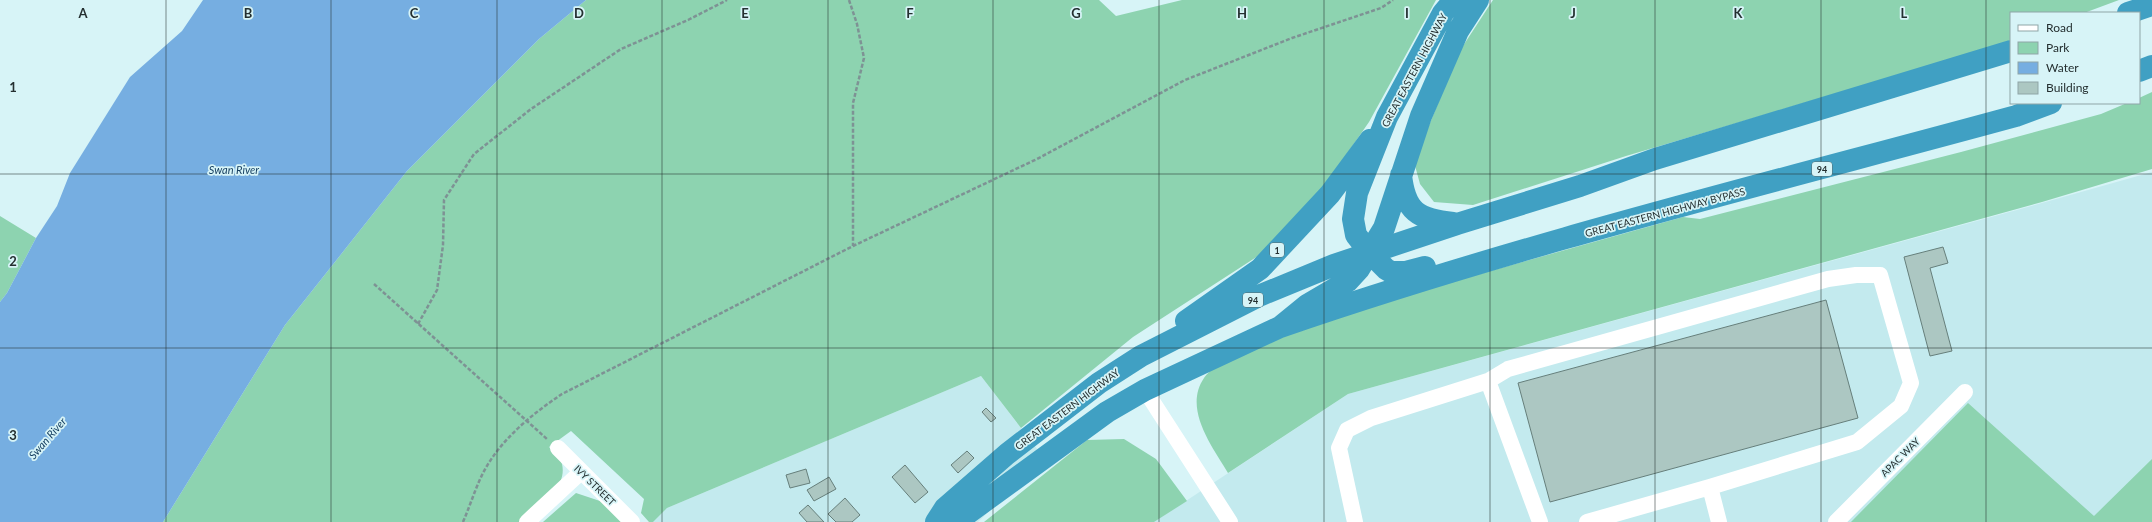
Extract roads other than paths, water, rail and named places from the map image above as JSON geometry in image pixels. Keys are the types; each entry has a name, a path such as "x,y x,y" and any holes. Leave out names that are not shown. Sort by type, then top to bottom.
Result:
{"highway":[{"name":"GREAT EASTERN HIGHWAY","path":"1454,0 1443,13 1387,117 1357,193 1353,219 1356,235 1370,253 1391,272 1406,272 1484,251 1501,258"},
{"name":"GREAT EASTERN HIGHWAY","path":"956,522 1108,412 1145,390 1280,327 1307,305 1348,281 1370,253 1384,228 1421,116 1458,31 1478,0"},
{"path":"2131,12 2152,5"},
{"name":"94","path":"1370,253 1580,186 1655,159 2010,51"},
{"path":"2140,71 2152,66"},
{"name":"GREAT EASTERN HIGHWAY BYPASS","path":"1280,327 1384,291 2016,116 2048,104"},
{"name":"1","path":"1141,356 1260,269 1330,194 1387,117"},
{"path":"1401,175 1406,201 1421,217 1430,221 1457,224"},
{"name":"GREAT EASTERN HIGHWAY","path":"936,522 945,508 1007,454 1099,383 1141,356 1262,295 1334,264 1370,253"}],"street":[{"path":"1355,522 1339,448 1347,430 1371,418 1488,381 1508,369 1828,279 1856,275 1880,275 1911,383 1900,406 1857,442 1710,487 1587,522"},
{"path":"1488,381 1540,522"},
{"path":"1145,390 1230,522"},
{"name":"APAC WAY","path":"1836,522 1965,392"},
{"name":"IVY STREET","path":"558,448 580,472 632,522"},
{"path":"527,522 580,472"},
{"path":"1710,487 1719,522"}],"water":[{"name":"Swan River","path":"203,0 586,0 539,39 407,171 285,325 163,522 0,522 0,302 7,293 36,238 57,206 70,173 130,77 182,31"}]}
